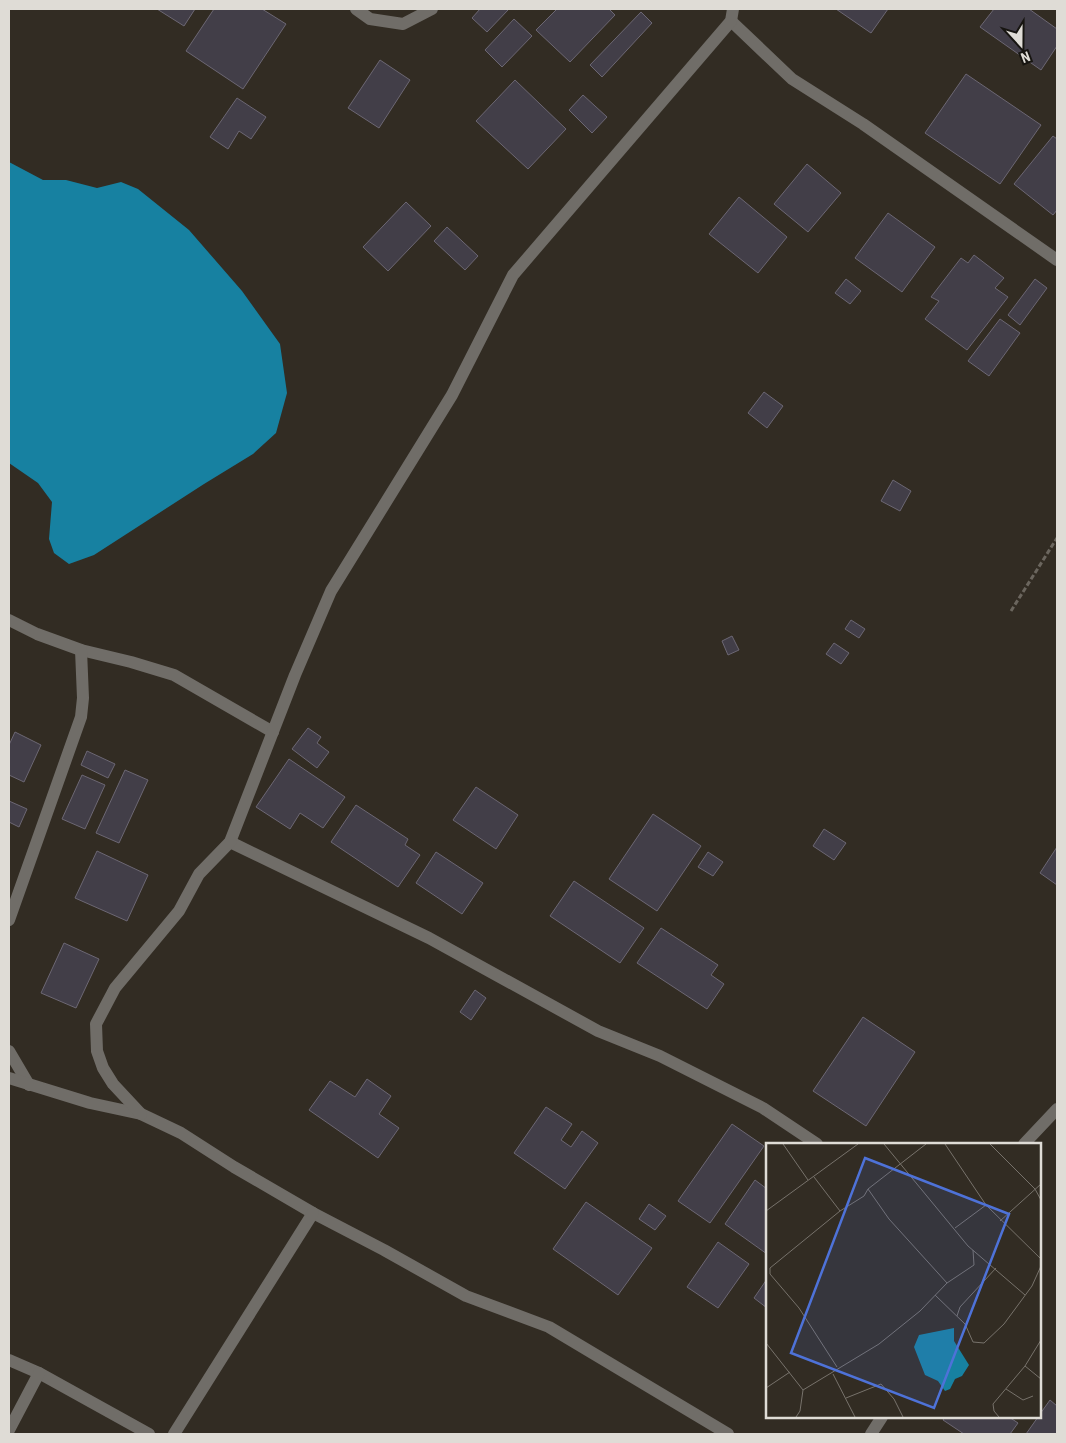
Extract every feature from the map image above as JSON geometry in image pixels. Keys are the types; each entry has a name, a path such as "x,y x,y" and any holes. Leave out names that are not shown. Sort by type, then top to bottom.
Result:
{"street":[{"path":"356,9 370,19 403,24 432,9"},
{"path":"141,1114 113,1084 103,1068 97,1052 96,1024 115,988 179,911 199,874 230,842 295,675 331,591 452,395 512,275 732,15 792,79 863,124 1057,260"},
{"path":"9,620 36,634 82,650 132,662 174,675 273,732"},
{"path":"9,920 81,718 83,698 82,650"},
{"path":"230,842 428,938 598,1031 660,1056 763,1108 816,1143"},
{"path":"9,1052 29,1084"},
{"path":"9,1078 90,1103 141,1114 181,1133 234,1167 313,1213 466,1296 549,1327 728,1434"},
{"path":"1025,1143 1057,1109"},
{"path":"174,1434 313,1213"},
{"path":"9,1360 39,1373 149,1434"},
{"path":"9,1430 39,1373"},
{"path":"871,1434 881,1418"}],"path":[{"path":"1011,611 1057,538"}],"water":[{"path":"9,162 43,180 66,180 97,188 121,182 138,189 189,230 242,291 280,344 287,393 276,433 253,454 94,555 69,564 54,553 49,539 52,502 38,483 9,463"}],"building":[{"path":"157,9 195,9 184,26"},
{"path":"214,9 262,9 286,24 243,89 186,51"},
{"path":"480,9 508,10 487,32 472,18"},
{"path":"557,9 609,9 615,15 570,62 536,30"},
{"path":"836,9 888,9 871,33"},
{"path":"994,9 1029,9 1057,29 1057,46 1041,70 980,27"},
{"path":"641,12 652,23 602,77 590,65"},
{"path":"514,19 532,36 502,67 485,50"},
{"path":"380,60 410,80 379,128 348,108"},
{"path":"966,74 1041,125 1000,184 925,133"},
{"path":"515,80 566,129 528,169 476,121"},
{"path":"583,95 607,117 592,133 569,110"},
{"path":"237,98 266,117 251,139 239,131 228,149 210,137"},
{"path":"1053,136 1057,139 1057,210 1053,215 1014,184"},
{"path":"807,164 841,193 808,232 774,204"},
{"path":"739,197 787,237 758,273 709,234"},
{"path":"406,202 431,226 388,271 363,247"},
{"path":"888,213 935,247 902,292 855,258"},
{"path":"447,227 478,256 465,270 434,241"},
{"path":"974,255 1004,278 995,288 1008,297 967,350 925,319 939,301 931,297 961,258 968,263"},
{"path":"846,279 861,291 850,304 835,293"},
{"path":"1035,279 1047,288 1020,325 1008,315"},
{"path":"1000,319 1020,333 989,376 968,361"},
{"path":"764,392 783,406 767,428 748,413"},
{"path":"893,480 911,491 900,511 881,501"},
{"path":"851,620 865,629 859,638 845,629"},
{"path":"732,636 739,650 728,655 722,641"},
{"path":"834,643 849,653 841,664 826,654"},
{"path":"308,728 321,737 317,743 329,752 317,768 292,749"},
{"path":"15,732 41,745 24,782 9,775 9,745"},
{"path":"87,751 115,764 108,778 81,765"},
{"path":"289,759 345,797 323,828 300,813 290,829 256,807"},
{"path":"125,770 148,780 119,843 96,833"},
{"path":"82,775 105,785 85,829 62,819"},
{"path":"476,787 518,815 496,849 453,820"},
{"path":"9,801 27,809 19,827 9,822"},
{"path":"356,805 408,839 405,845 420,855 398,887 331,842"},
{"path":"653,814 701,846 657,911 609,879"},
{"path":"824,829 846,843 834,860 813,846"},
{"path":"1057,847 1057,885 1040,873"},
{"path":"97,851 148,875 127,921 75,898"},
{"path":"436,852 483,883 462,914 416,883"},
{"path":"708,852 723,862 713,876 698,867"},
{"path":"574,881 644,928 620,963 550,916"},
{"path":"661,928 718,965 711,975 724,984 707,1009 637,963"},
{"path":"64,943 99,959 76,1008 41,993"},
{"path":"475,990 486,998 471,1020 460,1012"},
{"path":"863,1017 915,1052 866,1126 813,1091"},
{"path":"367,1079 391,1096 379,1114 399,1128 378,1158 309,1110 330,1081 355,1097"},
{"path":"546,1107 572,1124 561,1140 571,1147 582,1131 598,1143 565,1189 514,1153"},
{"path":"732,1124 764,1146 710,1223 678,1201"},
{"path":"755,1180 766,1188 766,1253 725,1224"},
{"path":"586,1202 652,1248 618,1295 553,1249"},
{"path":"649,1204 666,1216 655,1230 639,1219"},
{"path":"718,1242 749,1264 718,1308 687,1287"},
{"path":"766,1280 766,1307 754,1298"},
{"path":"1050,1400 1057,1406 1057,1434 1026,1434 1037,1418 1041,1418 1041,1413"},
{"path":"944,1418 1010,1418 1018,1423 1010,1434 964,1434 943,1420"}]}
